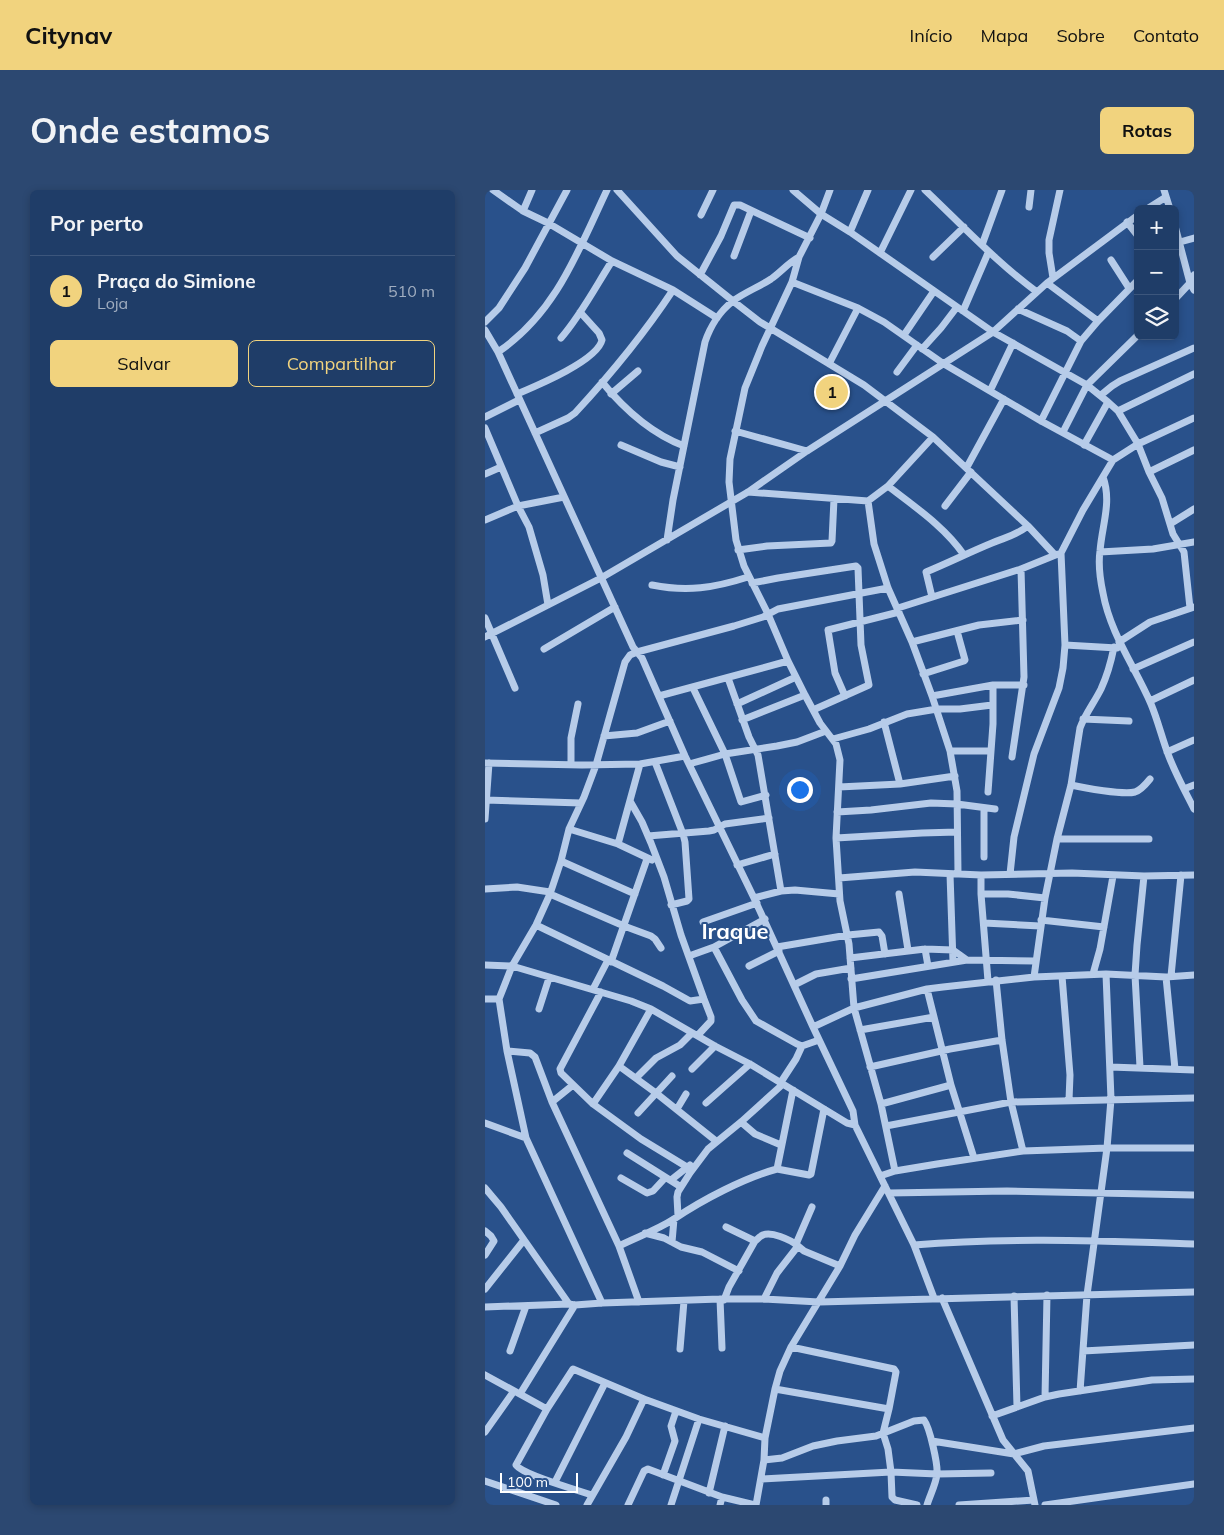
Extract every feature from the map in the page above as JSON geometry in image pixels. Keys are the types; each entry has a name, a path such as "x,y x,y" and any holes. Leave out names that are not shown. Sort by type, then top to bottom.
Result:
{"street":[{"path":"493,190 523,211 548,222 612,261 673,290 717,318"},
{"path":"523,211 532,190"},
{"path":"485,322 499,308 525,268 548,222 567,190"},
{"path":"498,352 513,342 546,306 566,276 607,190"},
{"path":"617,190 672,250 700,275 771,328 864,385 933,437 1058,554"},
{"path":"701,215 713,190"},
{"path":"793,190 821,214 850,232 993,332 1087,385 1109,402 1118,412 1138,444 1162,498 1173,534 1185,556 1192,607 1149,622 1119,646 1100,691 1083,719 1071,785 1057,839 1045,898 1034,977"},
{"path":"830,190 821,214 799,257 792,282 748,381 735,430 729,469 738,550 788,661 813,710 833,739 840,760 837,812 839,894 847,935 854,1008 881,1104 895,1171"},
{"path":"850,232 868,190"},
{"path":"880,253 911,190"},
{"path":"925,190 988,253 1037,292"},
{"path":"982,245 1003,190"},
{"path":"1029,206 1031,190"},
{"path":"1059,190 1049,240 1050,281 1098,321"},
{"path":"1152,205 1165,193 1169,205"},
{"path":"700,275 721,236 734,205 740,205 809,238"},
{"path":"734,256 751,211"},
{"path":"488,635 601,578 748,492 807,451 993,332 1050,281 1134,218"},
{"path":"1127,222 1134,231"},
{"path":"933,257 964,227"},
{"path":"1179,244 1194,238"},
{"path":"1179,247 1194,290"},
{"path":"897,372 960,309 988,253"},
{"path":"667,540 705,342 709,332 717,318 733,301 771,279 788,263 799,257"},
{"path":"1111,260 1129,288"},
{"path":"561,338 569,329 612,261"},
{"path":"1179,295 1190,283 1194,275"},
{"path":"792,282 858,308 884,322 944,364 1004,400 1113,460"},
{"path":"1041,421 1081,341 1134,284"},
{"path":"535,434 575,413 629,352 673,290"},
{"path":"904,335 934,291"},
{"path":"829,364 858,308"},
{"path":"1019,309 1067,331 1081,341"},
{"path":"485,417 572,368 585,360 599,347 602,340 599,333 580,312"},
{"path":"485,330 498,352 633,647 642,658 685,756 765,920 853,1111 855,1125 914,1245 1003,1440 1028,1471 1035,1503 959,1505"},
{"path":"1063,432 1087,385 1134,339"},
{"path":"989,391 1013,343"},
{"path":"1101,395 1112,386 1194,348"},
{"path":"611,394 638,371"},
{"path":"1118,412 1194,374"},
{"path":"602,382 621,405 647,426 684,446"},
{"path":"945,506 969,470 1004,400"},
{"path":"1084,445 1109,402"},
{"path":"1010,874 1014,837 1034,754 1059,688 1063,668 1065,645 1058,554 1113,460 1138,444 1194,418"},
{"path":"485,428 518,506 529,527 543,575 548,605"},
{"path":"735,430 807,451"},
{"path":"748,492 868,501 888,486 933,437"},
{"path":"621,445 661,462 680,467"},
{"path":"485,450 493,447"},
{"path":"1149,472 1194,450"},
{"path":"485,474 501,467"},
{"path":"1103,476 1108,498 1099,552 1099,566 1103,595 1109,617 1119,646 1150,701 1175,772 1194,809"},
{"path":"888,486 938,526 955,542 964,555"},
{"path":"485,520 518,506 564,497"},
{"path":"738,550 767,546 831,543 834,499"},
{"path":"868,501 874,544 888,588 912,642 937,709 950,751 955,776 957,832 954,874 953,962"},
{"path":"1169,524 1194,509"},
{"path":"932,597 926,572 992,543 1011,537 1028,526"},
{"path":"1099,552 1137,551 1194,542"},
{"path":"845,696 835,673 829,629 860,623 932,597 957,591 1021,570 1058,554"},
{"path":"652,585 671,589 700,589 750,580 778,578 856,566 858,568 861,645 869,685 813,710"},
{"path":"1013,757 1023,685 1021,570"},
{"path":"602,1303 561,1210 526,1138 507,1051 499,999 512,966 550,893 569,829 595,765 625,662 630,655 637,652 734,626 778,609 888,588"},
{"path":"544,649 615,607"},
{"path":"485,618 488,635 515,688"},
{"path":"912,642 979,625 1023,620"},
{"path":"923,674 965,660 957,631"},
{"path":"1133,669 1194,642"},
{"path":"1065,645 1119,646"},
{"path":"659,696 788,661"},
{"path":"737,704 796,677"},
{"path":"728,678 742,720 758,755 781,891"},
{"path":"1150,701 1194,680"},
{"path":"932,696 993,685 1023,685"},
{"path":"988,792 993,685"},
{"path":"693,688 725,754 741,802 766,795"},
{"path":"742,720 805,695"},
{"path":"571,764 571,738 578,704"},
{"path":"833,739 869,729 907,714 937,709 959,709 992,705"},
{"path":"1083,719 1129,722"},
{"path":"604,736 637,732 670,722"},
{"path":"885,722 900,784"},
{"path":"689,764 725,754 797,742 827,731"},
{"path":"1167,752 1194,740"},
{"path":"950,751 991,751"},
{"path":"485,819 487,763 640,764 685,756"},
{"path":"655,762 685,842 689,899 687,902 671,905"},
{"path":"618,844 640,764"},
{"path":"839,787 900,784 955,776"},
{"path":"1071,785 1089,789 1136,792 1150,779"},
{"path":"1184,789 1194,785"},
{"path":"486,799 581,803"},
{"path":"630,801 648,836 664,877 671,905 711,1019 695,1034 656,1058 636,1078"},
{"path":"837,812 871,810 923,803 957,804 995,809"},
{"path":"984,808 984,857"},
{"path":"648,836 709,831 725,824 769,818"},
{"path":"569,829 618,844 657,862"},
{"path":"837,838 957,832"},
{"path":"1057,839 1149,839"},
{"path":"737,865 775,854"},
{"path":"593,989 610,961 647,859"},
{"path":"561,861 635,894"},
{"path":"839,878 915,872 981,875 1050,873 1113,876 1194,874"},
{"path":"981,875 988,981"},
{"path":"1175,1069 1169,976 1181,875"},
{"path":"1093,974 1105,927 1113,876"},
{"path":"1140,1067 1135,975 1144,876"},
{"path":"485,889 517,887 550,893 654,938 661,948"},
{"path":"703,922 781,891 795,890 839,894"},
{"path":"899,894 908,950"},
{"path":"981,894 1008,894 1045,898"},
{"path":"689,956 714,946 765,920"},
{"path":"984,923 1041,923 1105,927"},
{"path":"535,925 690,1001 703,999"},
{"path":"749,966 778,949 847,935 880,933 885,954"},
{"path":"714,946 742,1000 757,1021 766,1028 802,1046"},
{"path":"925,949 928,966"},
{"path":"850,958 925,949 953,950 967,960"},
{"path":"851,979 967,960 1035,961"},
{"path":"485,964 512,966 631,1001 750,1064 824,1110 850,1125 855,1125"},
{"path":"794,985 816,974 851,968"},
{"path":"813,1027 854,1008 927,989 1034,977 1093,974 1194,975"},
{"path":"1080,1390 1087,1295 1107,1148 1111,1099 1107,974"},
{"path":"1062,976 1069,1100"},
{"path":"539,1009 549,978"},
{"path":"996,980 1011,1102 1023,1151"},
{"path":"927,989 951,1085 974,1158"},
{"path":"601,992 560,1069 561,1073 593,1104 641,1139 687,1167"},
{"path":"485,998 499,999"},
{"path":"593,1104 619,1066 651,1010"},
{"path":"860,1030 934,1017"},
{"path":"672,1242 677,1197 681,1187 699,1160 716,1141 741,1122 782,1083 802,1046 819,1040"},
{"path":"870,1067 1002,1040"},
{"path":"692,1069 715,1046"},
{"path":"507,1051 530,1053 535,1057 552,1102 619,1246 639,1302"},
{"path":"706,1102 750,1064"},
{"path":"619,1066 716,1141"},
{"path":"1110,1067 1194,1070"},
{"path":"638,1113 672,1076"},
{"path":"552,1102 573,1085"},
{"path":"881,1104 951,1085"},
{"path":"777,1169 793,1090"},
{"path":"677,1109 686,1094"},
{"path":"885,1126 1011,1102 1194,1098"},
{"path":"619,1246 759,1174 777,1169 811,1174 824,1110"},
{"path":"741,1122 755,1134 781,1145"},
{"path":"485,1123 526,1138"},
{"path":"879,1176 895,1171 1023,1151 1107,1148 1194,1148"},
{"path":"627,1153 681,1187"},
{"path":"621,1178 647,1193 699,1160"},
{"path":"628,1505 645,1470 648,1469 709,1493 721,1501 755,1505 764,1460 765,1438 780,1371 791,1347 885,1186"},
{"path":"485,1188 572,1304"},
{"path":"889,1193 1007,1190 1194,1195"},
{"path":"764,1299 777,1273 797,1245 812,1207"},
{"path":"725,1227 755,1241"},
{"path":"485,1231 494,1240 485,1255"},
{"path":"645,1233 664,1238 681,1247 702,1252 739,1271"},
{"path":"722,1348 722,1300 755,1241 760,1236 766,1234 785,1238 840,1266"},
{"path":"485,1289 524,1240"},
{"path":"914,1245 957,1242 1094,1241 1194,1244"},
{"path":"485,1307 764,1299 819,1302 1194,1292"},
{"path":"1045,1397 1047,1295"},
{"path":"1014,1296 1017,1407"},
{"path":"680,1349 684,1301"},
{"path":"485,1432 517,1392 572,1304"},
{"path":"510,1351 526,1306"},
{"path":"1083,1351 1194,1345"},
{"path":"791,1347 892,1368 896,1372 883,1433 888,1449 893,1499 917,1505"},
{"path":"592,1496 531,1474 517,1468 516,1465 547,1409 573,1369 676,1411 765,1438"},
{"path":"485,1375 547,1409"},
{"path":"992,1416 1045,1397 1080,1390 1152,1380 1194,1379"},
{"path":"555,1482 605,1383"},
{"path":"775,1389 889,1409"},
{"path":"587,1505 626,1437 644,1399"},
{"path":"663,1475 675,1441 671,1426 676,1411"},
{"path":"671,1505 699,1418"},
{"path":"764,1460 782,1458 813,1446 876,1436 914,1421 924,1420 931,1441 937,1474 927,1505"},
{"path":"709,1493 725,1426"},
{"path":"931,1441 1014,1454 1045,1446 1194,1428"},
{"path":"761,1479 891,1472 937,1474 991,1473"},
{"path":"485,1481 556,1505"},
{"path":"1045,1505 1194,1484"}],"place":[{"name":"Praça do Simione","path":"832,392"}],"district":[{"name":"Iraque","path":"735,931"}]}
